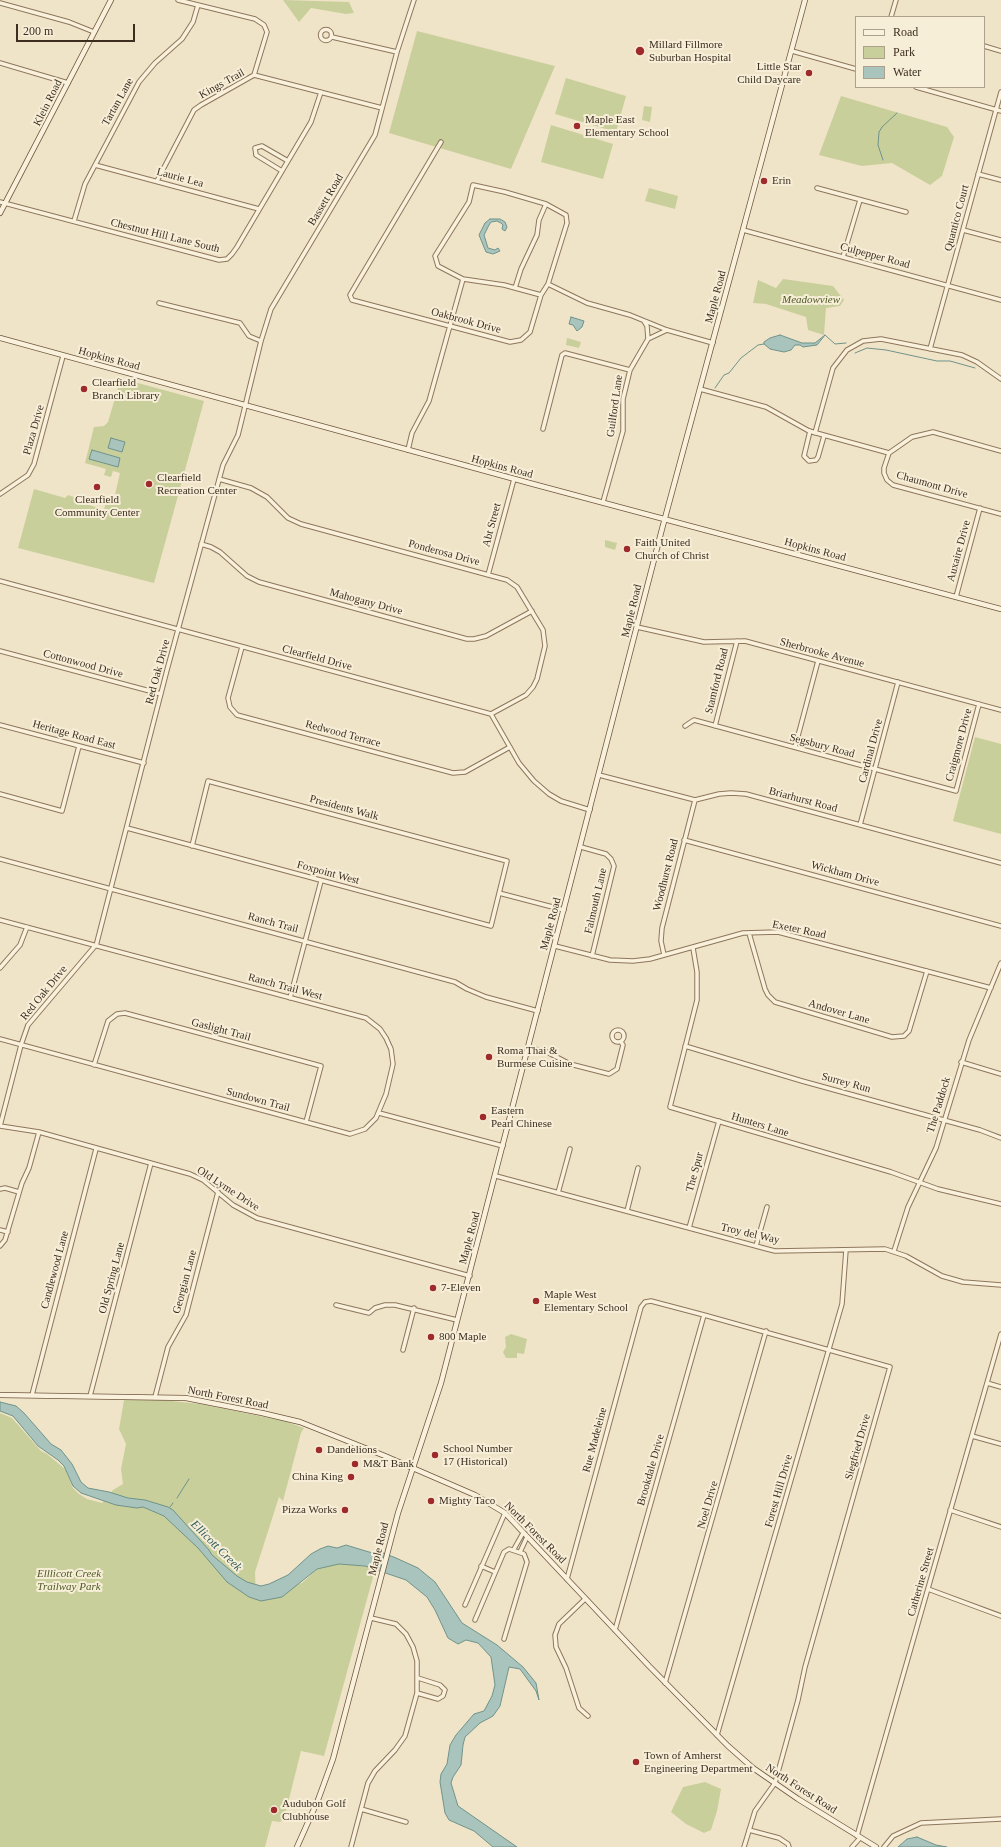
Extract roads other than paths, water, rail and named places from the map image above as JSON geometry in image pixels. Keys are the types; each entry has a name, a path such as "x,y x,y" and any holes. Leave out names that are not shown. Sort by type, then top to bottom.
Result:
{"street":[{"name":"Klein Road","path":"0,213 3,203 111,0"},
{"path":"178,0 254,19 264,25 267,32 254,75"},
{"name":"Bassett Road","path":"245,406 261,341 271,310 375,135 397,52 414,0"},
{"name":"Maple Road","path":"297,1847 318,1800 332,1759 388,1550 412,1467 441,1382 496,1176 664,519 805,0"},
{"path":"891,16 896,0"},
{"path":"0,3 69,22 94,32"},
{"name":"Tartan Lane","path":"74,221 81,193 139,82 155,63 182,39 193,22 198,5"},
{"path":"332,37 397,52"},
{"path":"985,46 1001,51"},
{"path":"792,51 855,69"},
{"path":"0,63 68,83"},
{"name":"Kings Trail","path":"157,181 194,110 254,75 382,108"},
{"path":"919,88 1001,111"},
{"name":"Chestnut Hill Lane South","path":"3,203 223,260 232,254 288,161 310,122 321,92"},
{"name":"Quantico Court","path":"930,349 1001,92"},
{"name":"Oakbrook Drive","path":"441,142 350,295 352,300 507,342 521,340 530,332 541,295 548,284 567,223 566,215 546,204"},
{"path":"282,171 256,155 255,148 262,146 288,161"},
{"name":"Laurie Lea","path":"95,165 259,209"},
{"path":"978,174 1001,180"},
{"path":"515,288 521,269 537,235 539,220 546,204 505,192 473,185 469,202 435,256 438,266 463,278 515,288 541,295"},
{"path":"817,188 906,212"},
{"path":"844,257 860,200"},
{"name":"Culpepper Road","path":"743,230 1001,300"},
{"path":"963,230 1001,240"},
{"path":"408,450 412,433 429,401 463,278"},
{"path":"548,284 579,300 630,315 667,330 713,343"},
{"path":"159,302 240,323 249,336 261,341"},
{"path":"644,321 647,326 648,339 667,330"},
{"name":"Hopkins Road","path":"0,338 514,479 1001,609"},
{"name":"Guilford Lane","path":"603,502 623,431 623,399 630,370 648,339"},
{"path":"815,433 833,368 847,350 863,341 875,339 970,358 1001,379"},
{"path":"543,429 562,355 565,353 630,370"},
{"name":"Plaza Drive","path":"0,494 28,475 34,464 63,356"},
{"path":"700,389 766,407 815,433 889,453 912,437 933,432 1001,450"},
{"name":"Red Oak Drive","path":"0,1126 26,1030 34,1017 96,946 201,544 224,461 238,435 245,406"},
{"path":"810,431 804,456 809,461 816,460 818,457 824,436"},
{"name":"Chaumont Drive","path":"889,453 884,468 884,473 887,480 893,485 1001,514"},
{"name":"Ponderosa Drive","path":"219,479 252,488 267,497 288,518 301,524 513,583 520,591 543,630 545,640 538,679 533,687 526,694 491,714"},
{"name":"Abt Street","path":"488,575 514,479"},
{"name":"Auxaire Drive","path":"956,598 980,508"},
{"name":"Mahogany Drive","path":"201,544 211,546 247,576 259,582 467,639 486,636 532,611"},
{"name":"Clearfield Drive","path":"0,581 491,714"},
{"name":"Sherbrooke Avenue","path":"637,627 704,642 745,641 1001,710"},
{"name":"Stamford Road","path":"715,726 737,642"},
{"name":"Redwood Terrace","path":"242,646 228,698 230,706 237,715 453,773 465,772 510,748"},
{"name":"Cottonwood Drive","path":"0,651 161,694"},
{"path":"795,747 818,661"},
{"name":"Cardinal Drive","path":"860,825 898,682"},
{"name":"Craigmore Drive","path":"956,791 979,704"},
{"path":"491,714 510,748 526,772 543,789 561,801 590,810"},
{"name":"Segsbury Road","path":"685,726 694,720 956,791"},
{"name":"Heritage Road East","path":"0,725 144,763"},
{"path":"0,794 62,811 79,746"},
{"name":"Briarhurst Road","path":"599,775 695,800 719,794 739,793 1001,863"},
{"name":"Presidents Walk","path":"192,846 208,781 507,861 499,893"},
{"name":"Woodhurst Road","path":"664,955 661,941 662,928 695,800"},
{"name":"Foxpoint West","path":"127,828 491,926 499,893"},
{"name":"Wickham Drive","path":"684,840 1001,926"},
{"name":"Falmouth Lane","path":"581,847 606,854 611,859 614,866 592,956"},
{"name":"Ranch Trail","path":"0,859 454,982 486,997 538,1011"},
{"path":"290,998 321,880"},
{"path":"499,893 564,910"},
{"name":"Ranch Trail West","path":"0,920 366,1018 383,1032 390,1044 393,1064 389,1084 379,1112"},
{"path":"0,968 20,945 27,927"},
{"name":"Exeter Road","path":"555,946 610,960 633,961 664,955 749,933 769,932 787,934 991,988"},
{"name":"Andover Lane","path":"749,933 765,991 775,1002 892,1037 904,1036 909,1031 927,971"},
{"name":"Hunters Lane","path":"692,948 697,972 698,991 686,1046 670,1107 891,1172 938,1190 1001,1204"},
{"name":"The Paddock","path":"894,1251 908,1207 936,1148 961,1062 973,1029 1001,963"},
{"name":"Gaslight Trail","path":"94,1065 108,1021 113,1015 126,1013 175,1026 321,1066 306,1122"},
{"name":"Sundown Trail","path":"0,1039 350,1134 360,1132 369,1126 379,1112"},
{"path":"528,1048 545,1051 570,1064 609,1074 617,1069 623,1045 621,1042"},
{"name":"Surrey Run","path":"686,1046 802,1081 944,1120 1001,1138"},
{"path":"961,1062 1001,1074"},
{"path":"379,1112 503,1146"},
{"name":"The Spur","path":"689,1228 719,1121"},
{"name":"Old Lyme Drive","path":"0,1126 39,1132 198,1177 233,1204 258,1218 470,1276"},
{"path":"0,1246 5,1240 8,1232 19,1192 29,1168 39,1132"},
{"name":"Candlewood Lane","path":"32,1395 96,1149"},
{"path":"558,1193 570,1149"},
{"name":"Old Spring Lane","path":"90,1396 151,1163"},
{"path":"627,1211 638,1168"},
{"name":"Troy del Way","path":"496,1176 775,1251 875,1249 894,1251 942,1276 963,1282 1001,1285"},
{"path":"0,1189 5,1188 19,1192"},
{"name":"Georgian Lane","path":"155,1397 168,1347 186,1315 218,1192"},
{"path":"756,1246 767,1207"},
{"path":"0,1230 8,1232"},
{"name":"Forest Hill Drive","path":"717,1735 842,1304 846,1250"},
{"name":"Siegfried Drive","path":"641,1306 645,1302 651,1301 890,1366 804,1667 798,1700 775,1783"},
{"path":"336,1305 369,1313 375,1308 385,1305 414,1308 457,1320"},
{"name":"Rue Madeleine","path":"566,1579 641,1306"},
{"path":"403,1350 414,1308"},
{"name":"Brookdale Drive","path":"615,1630 704,1315"},
{"name":"Noel Drive","path":"665,1683 766,1332"},
{"name":"Catherine Street","path":"859,1837 950,1510 1001,1334"},
{"path":"987,1383 1001,1387"},
{"name":"North Forest Road","path":"0,1395 186,1398 300,1422 412,1467 475,1495 504,1513 665,1683 717,1735 753,1768 876,1847"},
{"path":"972,1436 1001,1444"},
{"path":"950,1510 1001,1527"},
{"path":"465,1605 504,1513"},
{"path":"514,1549 523,1533"},
{"path":"520,1552 527,1537"},
{"path":"475,1620 504,1552 509,1549 514,1549 524,1554 526,1562 504,1638"},
{"path":"481,1566 495,1572"},
{"path":"928,1590 1001,1616"},
{"path":"585,1599 559,1624 555,1635 556,1647 566,1668 579,1708 588,1716"},
{"path":"351,1847 370,1779 405,1736 417,1693 418,1678 415,1654 410,1640 403,1630 393,1623 371,1618"},
{"path":"417,1693 438,1699 443,1696 445,1690 440,1685 418,1678"},
{"path":"744,1847 754,1811 775,1783"},
{"path":"361,1809 406,1822"},
{"path":"884,1847 893,1836 921,1823 1001,1819"},
{"path":"749,1830 779,1838 788,1844 789,1847"},
{"path":"852,1847 859,1837"}],"water":[{"path":"490,219 500,219 505,222 507,227 505,231 502,229 503,225 497,221 491,222 489,225 484,235 488,248 495,250 498,248 500,251 493,254 486,252 479,235 485,223"},
{"path":"571,317 584,321 582,327 577,331 573,325 569,324"},
{"path":"780,335 802,343 815,343 825,335 817,345 803,347 800,345 795,345 791,350 784,352 770,349 764,344 764,342 770,338"},
{"path":"111,438 125,442 122,452 108,448"},
{"path":"92,450 120,458 118,467 89,459"},
{"path":"0,1402 16,1406 24,1413 51,1444 61,1450 72,1464 81,1482 88,1488 109,1492 128,1498 145,1500 168,1507 173,1510 212,1555 237,1576 247,1582 261,1586 269,1584 288,1575 311,1554 320,1549 328,1546 337,1548 346,1545 374,1553 376,1550 396,1558 418,1568 435,1582 462,1623 497,1645 523,1667 536,1683 539,1700 536,1691 520,1669 509,1667 500,1706 493,1716 480,1723 465,1737 461,1765 451,1783 458,1806 517,1847 493,1847 474,1831 449,1820 445,1813 440,1782 441,1774 447,1764 450,1745 456,1735 474,1714 484,1711 492,1696 495,1685 491,1657 478,1643 466,1640 458,1644 448,1638 427,1597 406,1580 365,1566 339,1564 317,1569 282,1597 261,1601 249,1597 227,1582 198,1548 164,1516 143,1507 137,1508 116,1505 81,1493 73,1486 64,1466 38,1446 13,1416 0,1411"},
{"path":"917,1837 936,1845 947,1847 898,1847 907,1839"}],"waterway":[{"path":"883,160 878,145 879,132 882,127 897,113"},
{"path":"825,335 835,344 846,343"},
{"path":"715,388 724,375 729,373 741,358 758,345 764,344"},
{"path":"855,353 867,348 886,350 937,361 950,361 975,368"},
{"path":"177,1498 189,1479"},
{"path":"170,1507 173,1503"}],"place":[{"name":"Millard Fillmore Suburban Hospital","path":"640,51"},
{"name":"Little Star Child Daycare","path":"809,73"},
{"name":"Maple East Elementary School","path":"577,126"},
{"name":"Erin","path":"764,181"},
{"name":"Clearfield Branch Library","path":"84,389"},
{"name":"Clearfield Recreation Center","path":"149,484"},
{"name":"Clearfield Community Center","path":"97,487"},
{"name":"Faith United Church of Christ","path":"627,549"},
{"name":"Roma Thai & Burmese Cuisine","path":"489,1057"},
{"name":"Eastern Pearl Chinese","path":"483,1117"},
{"name":"7-Eleven","path":"433,1288"},
{"name":"Maple West Elementary School","path":"536,1301"},
{"name":"800 Maple","path":"431,1337"},
{"name":"Dandelions","path":"319,1450"},
{"name":"School Number 17 (Historical)","path":"435,1455"},
{"name":"M&T Bank","path":"355,1464"},
{"name":"China King","path":"351,1477"},
{"name":"Mighty Taco","path":"431,1501"},
{"name":"Pizza Works","path":"345,1510"},
{"name":"Town of Amherst Engineering Department","path":"636,1762"},
{"name":"Audubon Golf Clubhouse","path":"274,1810"}],"park label":[{"name":"Meadowview","path":"811,300"},
{"name":"Elllicott Creek Trailway Park","path":"69,1580"}],"water label":[{"name":"Ellicott Creek","path":"216,1546"}]}
